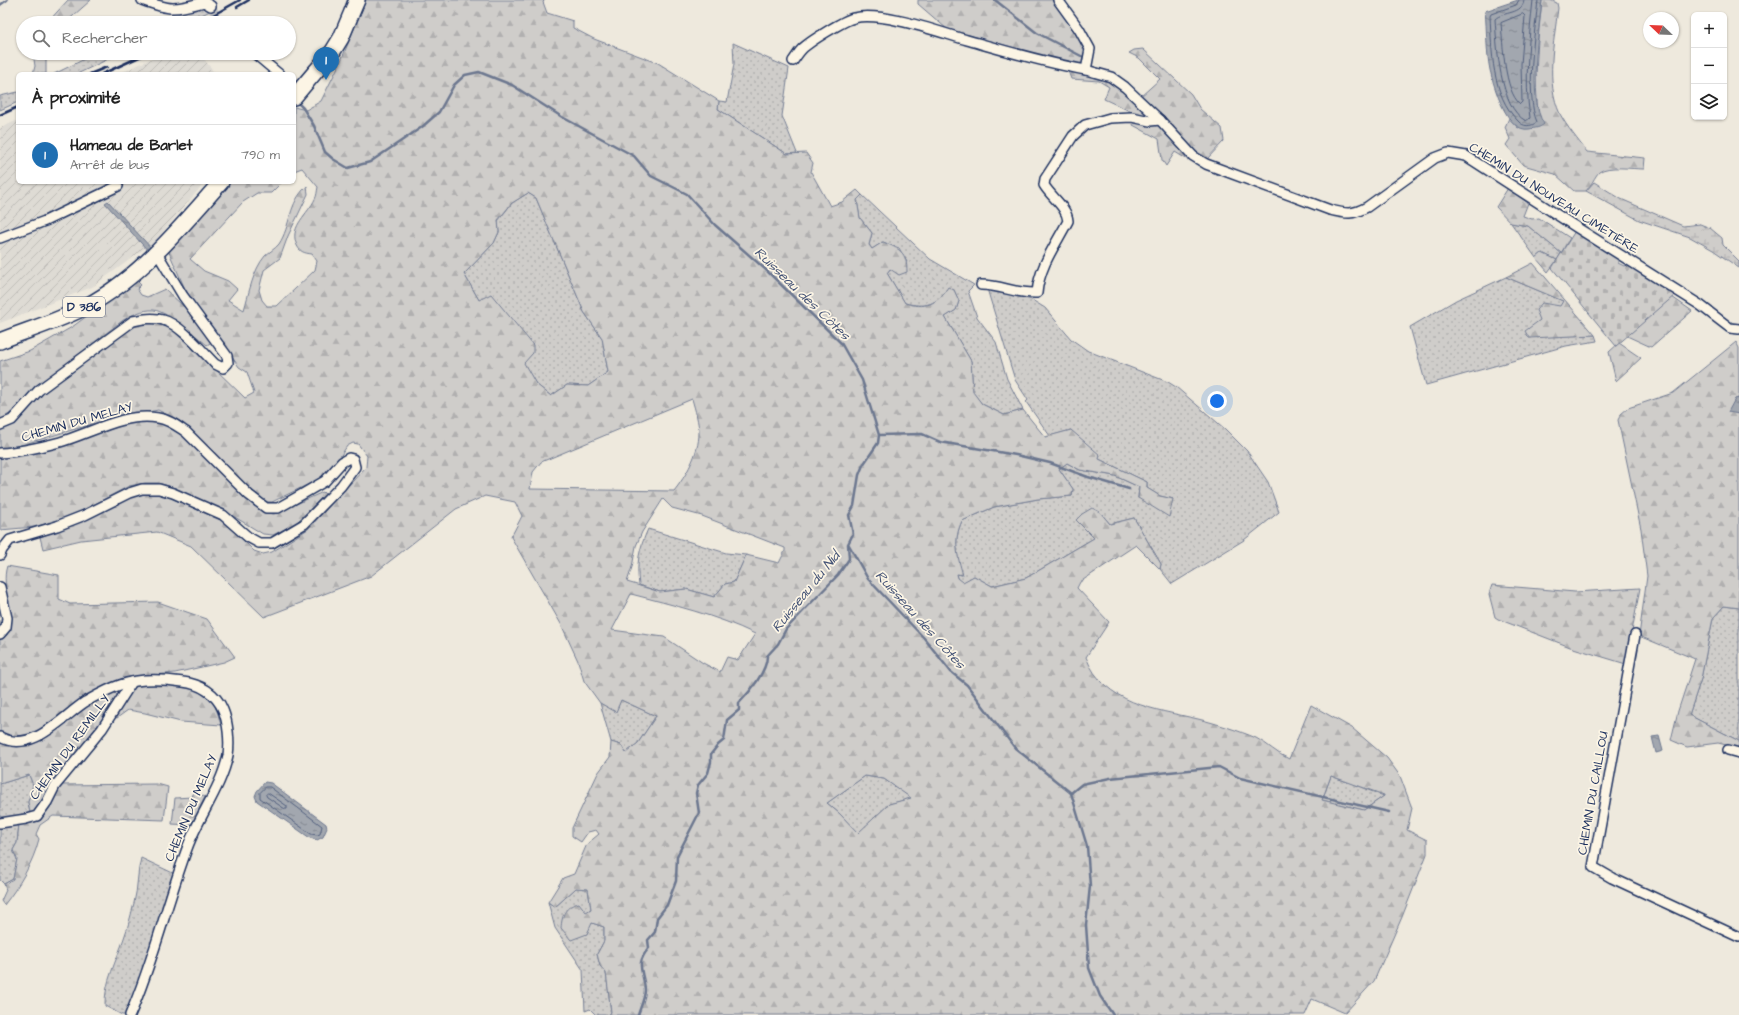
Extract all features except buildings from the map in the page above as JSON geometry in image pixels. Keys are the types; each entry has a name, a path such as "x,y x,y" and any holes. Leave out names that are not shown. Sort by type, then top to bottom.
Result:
{"main road":[{"path":"296,95 333,51 341,38 357,0"},
{"name":"D 386","path":"0,341 77,311 114,288 158,253 218,184"}],"street":[{"path":"142,0 171,9 204,2 211,6"},
{"path":"1058,0 1082,34 1090,49 1086,70"},
{"name":"CHEMIN DU NOUVEAU CIMETIÈRE","path":"793,62 801,50 836,27 854,18 868,17 889,19 912,24 1086,70 1111,77 1125,87 1160,120 1193,156 1206,164 1330,210 1348,214 1357,212 1367,207 1435,158 1448,153 1466,156 1576,228 1700,305 1730,328 1739,330"},
{"path":"262,60 277,72"},
{"path":"981,285 990,285 1024,294 1037,293 1038,283 1045,264 1068,221 1068,215 1044,186 1045,179 1073,136 1085,125 1110,118 1132,117 1150,121 1160,120"},
{"path":"0,238 45,221 118,186"},
{"name":"CHEMIN DU MELAY","path":"0,425 12,420 39,390 133,321 147,318 165,320 177,326 215,364 223,368 228,363 227,356 183,296 158,253"},
{"name":"CHEMIN DU MELAY","path":"0,453 16,453 61,442 116,422 145,416 160,418 174,424 186,432 249,495 266,508 278,508 325,481 342,462 349,458 354,459 355,466 341,486 304,524 272,543 260,543 248,537 223,515 173,493 159,489 142,489 129,492 85,515 57,526 10,540 0,555"},
{"path":"0,587 7,618 6,627 0,634"},
{"name":"CHEMIN DU CAILLOU","path":"1635,634 1593,867 1739,937"},
{"name":"CHEMIN DU MELAY","path":"0,737 13,741 31,739 46,732 84,703 107,690 132,682 154,679 194,684 207,690 223,710 229,745 228,756 221,778 198,824 182,862 153,952 130,1015"},
{"name":"CHEMIN DU REMILLY","path":"0,823 36,816 47,802 55,786 102,729 132,682"},
{"path":"1728,750 1739,753"}],"shaded area":[{"path":"149,60 205,60 214,72 122,72"},
{"path":"16,121 16,184 203,184 154,242 92,287 0,323 0,128"}],"green space":[{"path":"68,0 91,0 73,16 53,16"},
{"path":"366,0 545,0 543,2 547,13 573,21 573,28 594,39 658,63 719,101 718,109 787,154 806,153 813,163 811,172 830,206 842,202 857,190 862,195 857,200 860,218 872,233 869,245 872,249 883,242 898,249 906,260 907,272 899,275 890,269 887,273 905,303 919,306 930,304 935,302 948,287 954,290 959,301 956,310 945,317 971,361 973,392 982,404 1004,415 1023,410 1045,437 1071,430 1100,455 1099,459 1147,482 1147,488 1160,496 1173,499 1169,517 1138,498 1139,487 1115,476 1080,470 1067,463 1059,469 1073,489 1072,496 1038,499 994,507 962,521 959,528 957,548 963,575 957,574 958,578 963,582 974,576 992,586 1026,578 1094,538 1076,520 1092,508 1100,512 1110,524 1134,518 1161,564 1160,569 1136,545 1080,582 1077,588 1109,622 1086,657 1094,673 1105,685 1118,695 1133,702 1165,712 1198,719 1250,735 1289,759 1311,705 1352,728 1387,758 1400,776 1412,808 1407,830 1427,840 1427,854 1374,981 1345,1013 1312,999 1305,1015 609,1015 611,1012 606,973 600,966 597,954 604,941 604,927 592,923 587,934 571,940 561,928 563,915 570,906 579,903 586,912 591,909 588,889 576,888 555,907 548,902 563,878 574,874 587,844 599,834 596,830 588,832 581,842 572,836 572,828 598,773 610,757 611,742 621,745 626,753 638,743 656,716 621,700 616,712 600,703 584,681 578,661 561,624 511,537 522,516 515,502 485,496 456,509 371,576 264,617 191,546 157,532 81,540 43,549 40,537 91,517 133,496 146,493 165,495 225,522 254,551 263,554 272,552 308,529 366,467 367,456 358,444 353,443 347,446 336,463 319,479 272,502 264,502 181,422 158,410 96,423 11,448 0,449 0,429 19,420 45,391 123,332 143,324 150,323 162,325 176,331 245,398 254,393 247,372 239,367 185,289 168,250 226,184 280,184 271,193 257,193 243,202 190,259 204,271 228,281 237,289 228,300 244,310 257,268 265,256 279,244 286,230 296,200 307,186 308,194 288,236 280,258 264,270 259,290 262,300 267,306 277,306 315,270 317,261 312,254 300,250 297,246 295,237 295,231 316,198 318,187 302,168 296,170 296,108 306,110 321,101 340,63","holes":["528,193 536,198 584,312 602,338 608,372 588,386 567,385 551,396 536,384 524,363 533,353 533,345 491,294 479,300 464,274 494,243 499,232 498,220 512,203","692,399 696,412 699,433 697,448 691,464 674,491 530,489 533,472 541,462","663,499 672,508 702,516 785,548 785,551 779,563 746,555 734,582 725,584 714,597 686,589 660,592 627,582 632,567 636,546 642,532","631,594 710,616 755,634 738,660 727,657 720,672 703,663 664,637 612,630","865,776 884,779 911,798 889,804 858,833 827,803","1331,776 1384,795 1364,810 1322,800"]},
{"path":"918,0 1054,0 1084,47 1087,56 1084,63 1071,64 947,29 918,4"},
{"path":"1542,0 1550,0 1557,3 1558,8 1553,48 1552,75 1555,101 1563,119 1587,152 1645,158 1644,169 1614,168 1603,170 1597,174 1586,191 1574,191 1555,174 1523,165 1506,145 1510,139 1505,127 1509,118 1518,128 1539,118 1536,74"},
{"path":"203,5 207,6 210,11 200,16 176,16"},
{"path":"733,43 789,68 782,116 797,153 787,154 718,109 719,101 727,102 734,64"},
{"path":"1143,49 1191,94 1200,109 1222,128 1224,141 1206,160 1196,154 1140,97 1160,79 1139,58 1129,53 1134,50"},
{"path":"34,60 46,60 46,72 34,72 35,66"},
{"path":"83,60 106,60 81,72 58,72"},
{"path":"1068,71 1111,80 1152,117 1136,114 1104,99 1109,87 1099,81 1071,79"},
{"path":"16,92 16,103 0,110 0,96"},
{"path":"1134,120 1158,124 1190,157 1188,160 1175,152 1166,166 1162,160 1159,139 1133,125"},
{"path":"1594,182 1621,199 1683,226 1700,224 1710,228 1722,238 1723,245 1739,261 1739,268 1713,250 1690,237 1639,220 1586,191"},
{"path":"1508,188 1528,203 1523,216 1532,219 1539,218 1570,238 1561,253 1528,226 1511,223 1496,207"},
{"path":"528,193 536,198 584,312 602,338 608,372 588,386 567,385 551,396 536,384 523,363 533,353 479,300 464,274 494,243 499,232 498,221 512,203"},
{"path":"862,195 930,259 974,285 968,291 977,317 996,342 1007,379 1023,410 1004,415 982,404 973,393 971,361 945,317 956,310 959,301 954,290 948,288 935,302 930,304 919,305 905,303 887,273 890,269 907,262 899,248 883,242 872,249 869,245 872,233 860,218 857,200"},
{"path":"1511,223 1528,226 1561,253 1557,260 1542,253 1536,258"},
{"path":"1575,231 1618,258 1618,263 1624,266 1627,264 1675,295 1616,346 1552,268"},
{"path":"1542,253 1557,260 1548,272 1536,258"},
{"path":"1533,263 1595,335 1529,338 1525,331 1540,320 1536,310 1542,303 1560,306 1563,301 1506,277"},
{"path":"1506,277 1563,301 1561,306 1540,320 1529,337 1595,335 1597,341 1566,346 1426,385 1410,327 1456,300"},
{"path":"136,280 141,285 137,289 141,295 147,297 165,289 200,322 213,341 207,345 182,325 160,312 146,310 137,313 122,321 36,387 17,409 0,420 0,361 30,351 72,327"},
{"path":"989,289 1032,300 1045,308 1071,339 1088,351 1168,382 1176,387 1225,429 1247,451 1268,482 1279,512 1244,540 1172,584 1160,569 1161,564 1134,518 1110,524 1100,512 1094,538 1026,578 992,586 974,576 963,583 958,578 957,574 962,575 957,554 957,541 959,528 962,521 994,507 1038,499 1072,496 1073,489 1059,469 1067,463 1080,470 1115,476 1139,487 1138,498 1173,499 1160,496 1147,488 1147,482 1099,459 1071,430 1050,436 1026,402 1028,400 1015,380 988,292"},
{"path":"1672,297 1692,311 1651,347 1627,336"},
{"path":"1736,342 1739,348 1739,398 1735,399 1738,415 1739,414 1739,608 1724,606 1713,618 1701,679 1689,715 1739,741 1739,748 1718,743 1687,747 1671,740 1678,711 1695,659 1639,636 1647,576 1641,529 1618,420 1621,414 1628,408 1673,393"},
{"path":"1619,343 1641,358 1616,381 1609,352"},
{"path":"139,420 151,420 165,425 182,435 266,513 274,514 323,492 325,494 295,524 273,535 263,534 228,513 175,488 158,483 145,483 129,486 70,517 34,527 0,530 0,456 48,449"},
{"path":"648,529 726,553 746,555 734,582 725,584 714,597 686,589 660,592 639,585 639,556 642,543"},
{"path":"7,566 59,575 59,599 70,604 158,602 207,619 235,657 224,662 175,673 123,678 107,685 74,706 40,732 16,738 0,734 0,638 7,635 10,619 5,583"},
{"path":"1492,585 1575,592 1640,588 1626,664 1570,647 1498,619 1495,617 1489,594"},
{"path":"1724,606 1739,608 1739,741 1689,715 1701,679 1713,618"},
{"path":"150,683 178,684 196,688 203,692 210,698 215,706 221,725 181,722 128,710 117,718 113,716 135,686"},
{"path":"113,691 118,696 64,769 37,812 30,813 28,802 33,785 29,775 0,784 0,742 12,745 23,745 43,738 78,711"},
{"path":"621,700 656,716 638,743 626,753 621,745 611,742 600,703 616,711"},
{"path":"29,775 33,785 28,802 30,813 0,820 0,784"},
{"path":"865,776 884,779 912,798 889,804 858,834 840,814 827,803"},
{"path":"1331,776 1384,796 1364,810 1322,800"},
{"path":"157,784 168,787 164,820 53,816 40,825 36,834 39,839 33,857 20,882 4,905 1,901 6,890 4,884 13,879 17,859 13,850 17,843 19,824 38,819 59,785"},
{"path":"194,791 205,797 191,825 172,824 175,798 192,797"},
{"path":"19,824 17,843 13,850 17,859 13,879 4,884 0,880 0,826"},
{"path":"141,858 175,874 149,955 125,1015 122,1015 105,1006 105,997 109,980 132,912"},
{"path":"576,888 588,889 591,909 587,912 592,923 604,927 604,941 597,954 600,966 606,972 611,1012 609,1015 596,1015 590,1009 585,1011 583,970 555,928 548,902 555,907"}],"water":[{"path":"1518,0 1542,0 1535,82 1539,112 1544,124 1539,127 1529,129 1521,128 1514,124 1508,117 1498,97 1490,70 1488,55 1485,11"},
{"path":"108,201 153,250 150,253 105,203"},
{"path":"1739,398 1739,414 1728,412 1735,399"},
{"path":"1659,736 1663,751 1656,753 1652,737"},
{"path":"265,782 271,783 326,824 327,828 323,837 317,840 310,838 257,801 255,796 257,791"}],"waterway":[{"path":"0,5 7,0"},
{"name":"Ruisseau des Côtes","path":"345,9 348,0"},
{"path":"995,0 1037,33 1085,58"},
{"name":"Ruisseau des Côtes","path":"296,83 311,65"},
{"name":"Ruisseau des Côtes","path":"296,101 303,108 314,126 325,152 348,168 370,162 422,127 439,112 454,85 465,75 479,72 512,85 562,117 634,156 651,176 687,194 715,225 765,269 841,343 862,380 879,435 878,443 863,465 859,475 854,506 849,515 853,534 848,544 849,559 838,575 786,629 778,644 767,656 761,675 739,703 739,710 727,720 724,740 711,754 711,762 708,773 698,785 696,793 699,813 677,856 676,881 667,905 657,918 655,932 648,940 649,948 642,959 641,968 645,993 638,1015"},
{"path":"879,435 922,434 940,442 1016,455 1050,463 1088,477 1129,489"},
{"name":"Ruisseau des Côtes","path":"849,545 868,579 924,638 951,672 967,685 1015,748 1071,793 1087,846 1090,886 1086,925 1089,968 1100,996 1113,1015"},
{"path":"1071,793 1082,784 1110,778 1219,767 1240,778 1389,812"}],"tunnel":[{"path":"211,6 216,16"}],"railway":[{"path":"211,16 240,0"},
{"path":"237,7 249,0"},
{"path":"106,72 133,60"},
{"path":"95,72 107,67"},
{"path":"0,115 16,108"}],"place":[{"name":"Hameau de Barlet","path":"326,80"}],"water label":[{"name":"Ruisseau du Nid","path":"806,592"}]}
